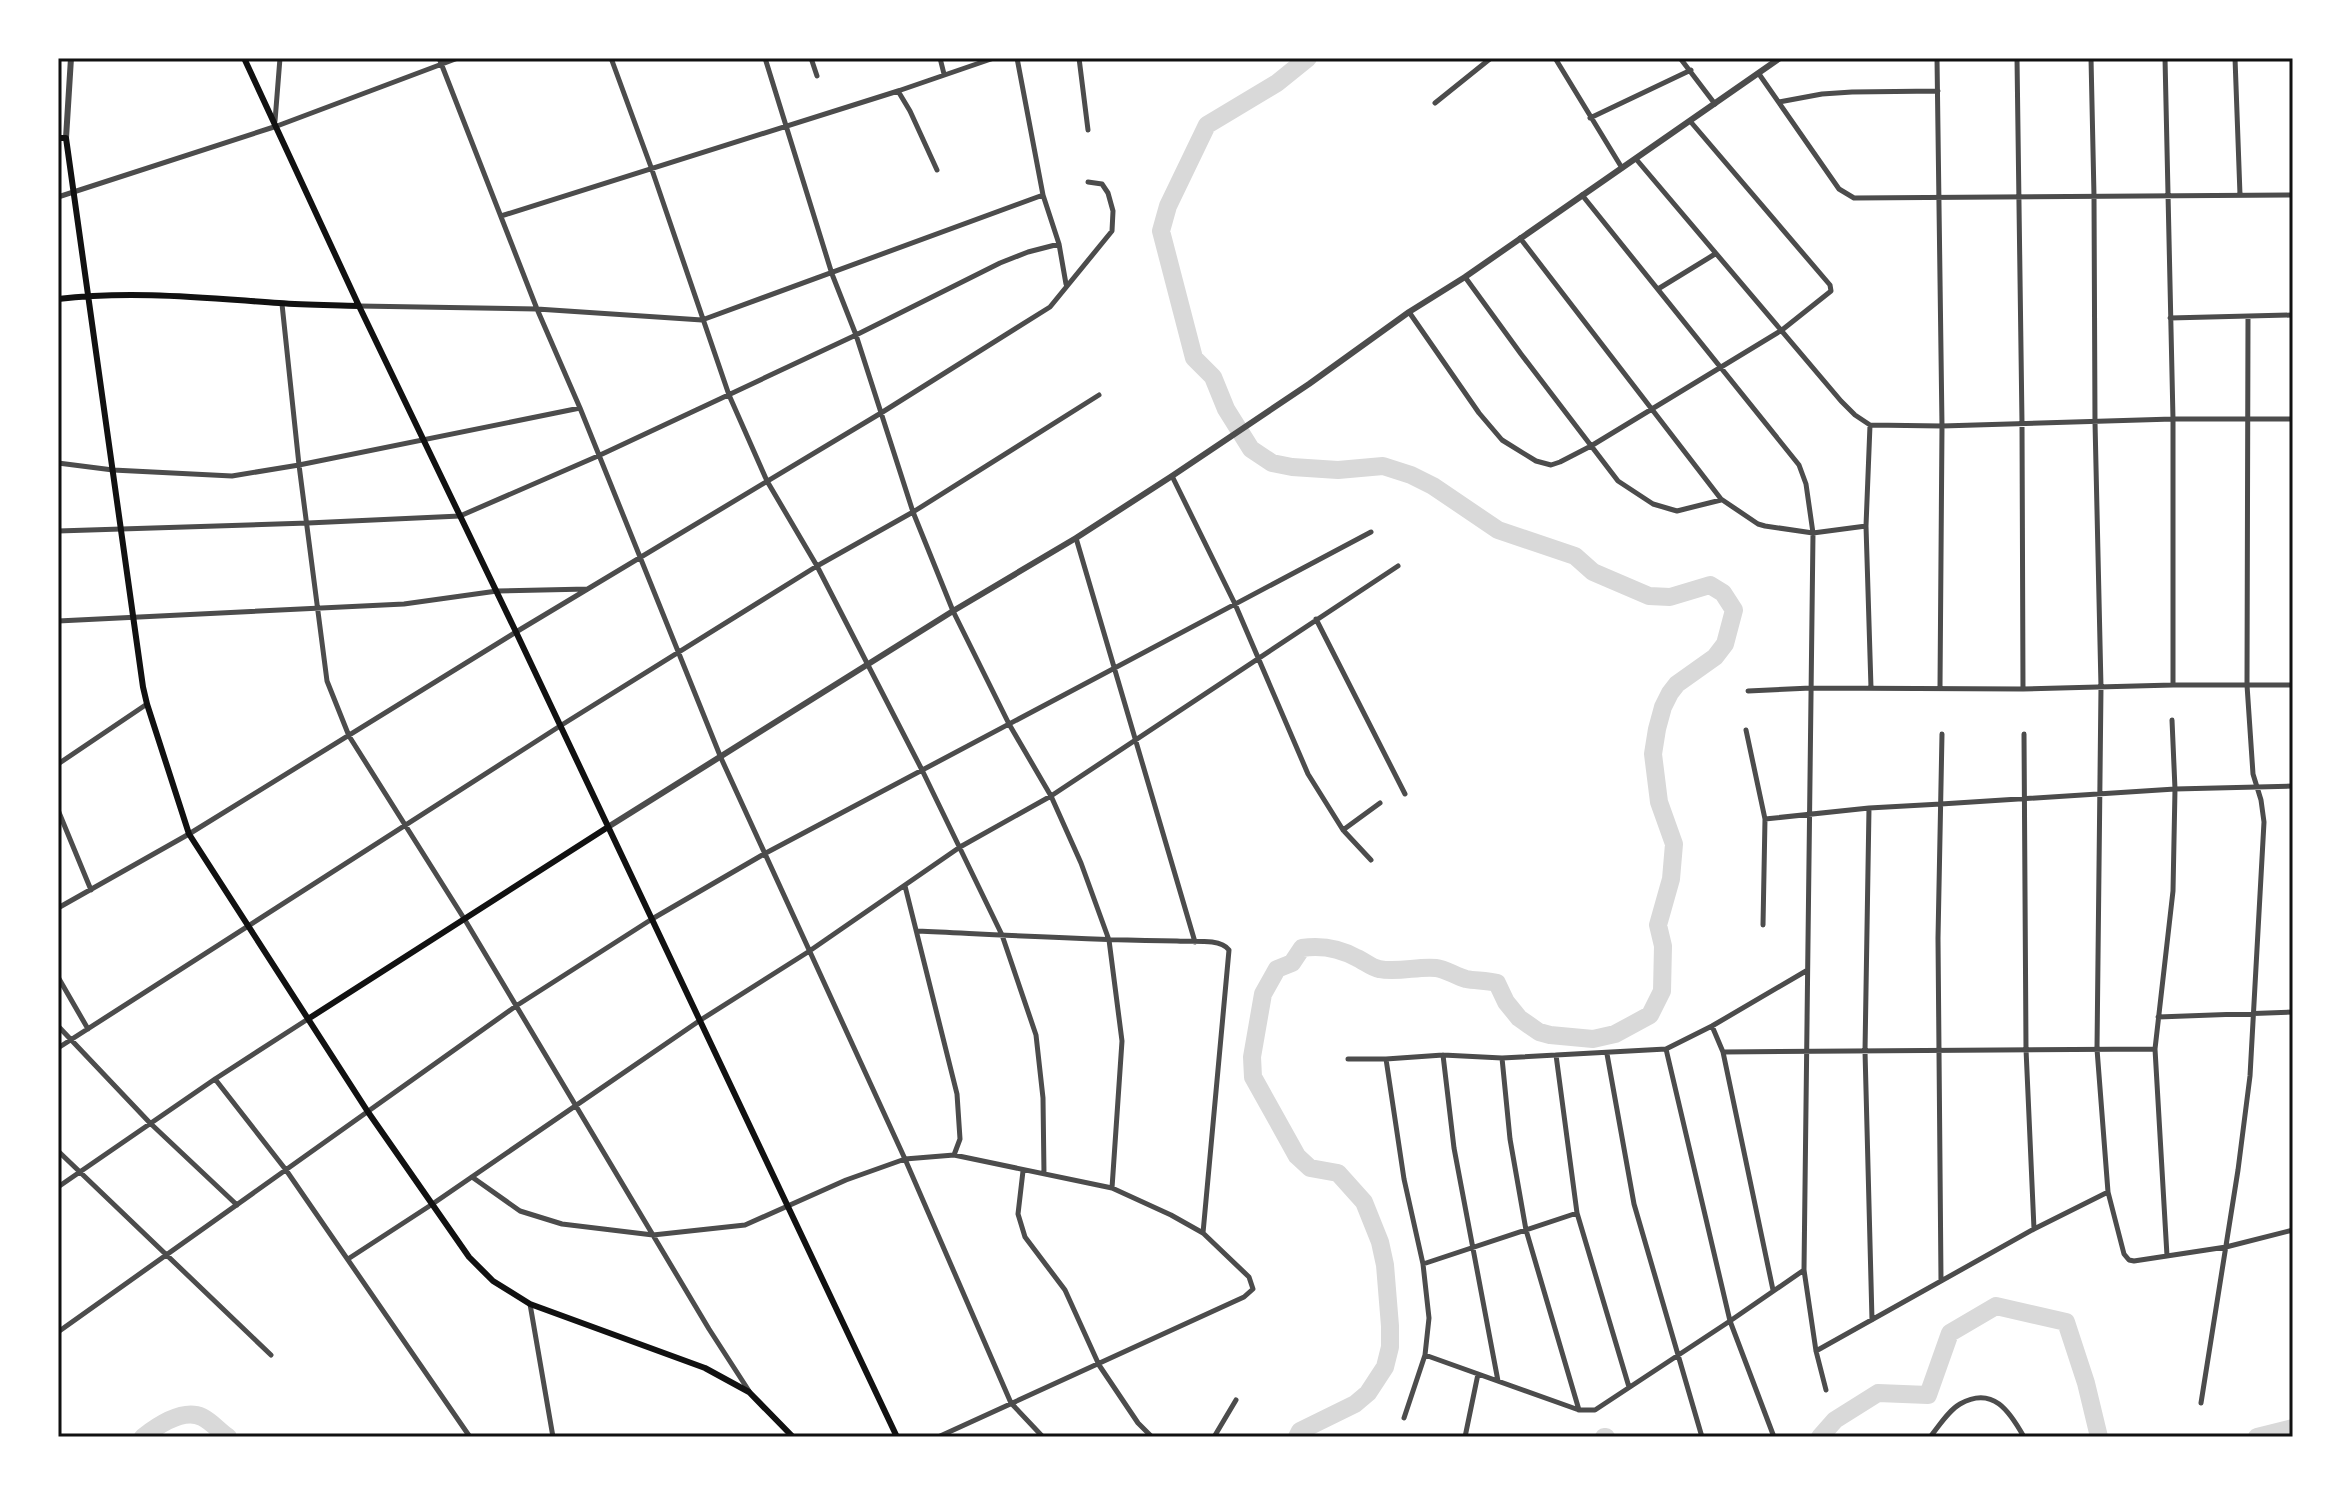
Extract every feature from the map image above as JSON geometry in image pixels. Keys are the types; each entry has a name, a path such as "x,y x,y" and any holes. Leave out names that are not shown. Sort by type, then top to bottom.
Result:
{"main road":[{"path":"244,58 897,1437"},
{"path":"62,138 74,191 147,704 189,834 431,1205 469,1257 493,1281 530,1304 705,1368 749,1392 793,1437"},
{"path":"58,299 88,295 165,294 282,304 359,306"},
{"path":"308,1019 608,827"}],"street":[{"path":"62,138 71,58"},
{"path":"276,124 280,58"},
{"path":"58,197 276,124 440,61 458,58"},
{"path":"611,58 729,395 767,481 817,566 922,770 1002,935 1036,1035 1043,1098 1044,1174"},
{"path":"765,58 832,274 856,335 913,512 953,611 1009,724 1051,796 1081,863 1109,940 1122,1041 1112,1188"},
{"path":"811,58 817,76"},
{"path":"940,58 944,74"},
{"path":"501,216 994,58"},
{"path":"1017,58 1043,195 1059,244 1066,285"},
{"path":"1079,58 1088,130"},
{"path":"1435,103 1491,58"},
{"path":"1555,58 1622,168"},
{"path":"1680,58 1715,104"},
{"path":"608,827 1172,476 1780,58"},
{"path":"1937,58 1942,426 1940,687"},
{"path":"2017,58 2023,689"},
{"path":"2091,58 2101,687 2097,1049 2108,1192 2124,1254 2129,1260 2226,1247 2293,1230"},
{"path":"2165,58 2173,419 2173,685"},
{"path":"2235,58 2240,195"},
{"path":"440,61 537,309 721,758 905,1159 1011,1403 1043,1437"},
{"path":"1590,118 1691,70"},
{"path":"1759,74 1839,189 1854,198 2293,195"},
{"path":"898,91 937,170"},
{"path":"1779,102 1822,94 1938,91"},
{"path":"1409,312 1479,413 1502,440 1536,461 1551,465 1591,446 1782,330 1831,288 1690,121"},
{"path":"1636,159 1841,401 1870,425 2293,419"},
{"path":"58,908 189,834 1050,307 1112,231 1113,211 1108,193 1102,184 1088,182"},
{"path":"359,306 537,309 702,320 1043,195"},
{"path":"1582,195 1799,465 1806,484 1813,533 1804,1270 1816,1351 1826,1390"},
{"path":"1520,238 1721,499 1758,524 1813,533 1866,526"},
{"path":"58,531 460,516 729,395 1000,263 1059,244"},
{"path":"1658,289 1715,254"},
{"path":"1465,277 1618,481 1653,504 1677,511 1721,499"},
{"path":"282,304 327,681 349,736 465,920 749,1392"},
{"path":"2170,318 2293,315"},
{"path":"2201,1403 2250,1076 2264,822 2253,774 2247,685 2248,317"},
{"path":"58,1048 560,726 1099,395"},
{"path":"58,463 113,470 232,476 580,408"},
{"path":"1870,425 1866,526 1871,688"},
{"path":"1172,476 1235,604 1308,774 1343,830 1371,860"},
{"path":"58,1332 516,1006 652,919 764,854 1371,532"},
{"path":"1076,538 1195,942"},
{"path":"348,1259 960,847 1051,796 1398,566"},
{"path":"58,621 404,604 497,591 589,589"},
{"path":"1316,619 1405,794"},
{"path":"1748,691 2293,685"},
{"path":"58,764 147,704"},
{"path":"2167,1256 2155,1049 2173,891 2175,789 2172,720"},
{"path":"1746,730 1765,819 1763,925"},
{"path":"1941,1280 1938,938 1942,734"},
{"path":"2024,734 2026,1049 2034,1229"},
{"path":"1765,819 1869,808 2026,798 2293,786"},
{"path":"1343,830 1380,803"},
{"path":"1869,808 1865,1051 1872,1320"},
{"path":"58,810 91,890"},
{"path":"905,886 957,1094 960,1139 954,1155"},
{"path":"918,931 1195,942 1223,944 1229,950 1203,1233"},
{"path":"1348,1059 1443,1055 1502,1058 1666,1049 1712,1026 1807,970"},
{"path":"58,977 88,1029"},
{"path":"2158,1017 2293,1012"},
{"path":"58,1187 308,1019"},
{"path":"58,1026 150,1123 237,1205"},
{"path":"1712,1026 1723,1052 1773,1290"},
{"path":"1666,1049 1730,1321 1774,1437"},
{"path":"1723,1052 2155,1049"},
{"path":"1607,1054 1634,1204 1702,1437"},
{"path":"1443,1055 1454,1148 1498,1381"},
{"path":"1556,1055 1577,1213 1629,1387"},
{"path":"1502,1058 1510,1139 1526,1230 1579,1410"},
{"path":"1386,1059 1404,1179 1423,1264 1429,1318 1425,1355 1404,1418"},
{"path":"215,1079 286,1170 470,1437"},
{"path":"58,1151 271,1355"},
{"path":"472,1177 520,1211 562,1224 653,1235 745,1225 846,1180 905,1159 954,1155 1112,1188 1203,1233 1249,1277 1253,1289 1244,1297 938,1437"},
{"path":"1023,1171 1018,1214 1025,1237 1065,1290 1099,1365 1138,1423 1152,1437"},
{"path":"1816,1351 2034,1229 2108,1192"},
{"path":"1423,1264 1577,1213"},
{"path":"1425,1355 1579,1410 1595,1410 1804,1270"},
{"path":"530,1304 553,1437"},
{"path":"1465,1437 1478,1374"},
{"path":"1930,1437 1961,1404 1980,1398 1997,1401 2004,1407 2024,1437"},
{"path":"1214,1437 1236,1400"}],"waterway":[{"path":"1297,1437 1300,1431 1355,1404 1368,1393 1385,1367 1390,1347 1390,1326 1385,1265 1380,1242 1364,1202 1338,1173 1310,1168 1297,1156 1253,1077 1252,1057 1263,994 1277,969 1292,963 1302,948 1323,947 1344,952 1379,969 1436,968 1466,979 1497,983 1506,1002 1519,1018 1539,1032 1550,1035 1593,1039 1615,1034 1650,1015 1662,991 1663,946 1658,925 1671,879 1674,844 1659,802 1653,754 1657,729 1663,707 1677,684 1715,657 1725,644 1734,610 1723,593 1710,585 1670,597 1649,596 1593,572 1575,556 1498,530 1433,486 1411,475 1383,466 1338,470 1292,467 1272,463 1251,449 1226,409 1213,377 1194,358 1161,231 1168,206 1207,125 1277,83 1308,58"},
{"path":"1820,1437 1835,1420 1878,1393 1928,1395 1950,1333 1996,1306 2066,1322 2099,1437"},
{"path":"143,1437 163,1423 187,1415 202,1417 228,1437"},
{"path":"2257,1437 2293,1428"}]}
